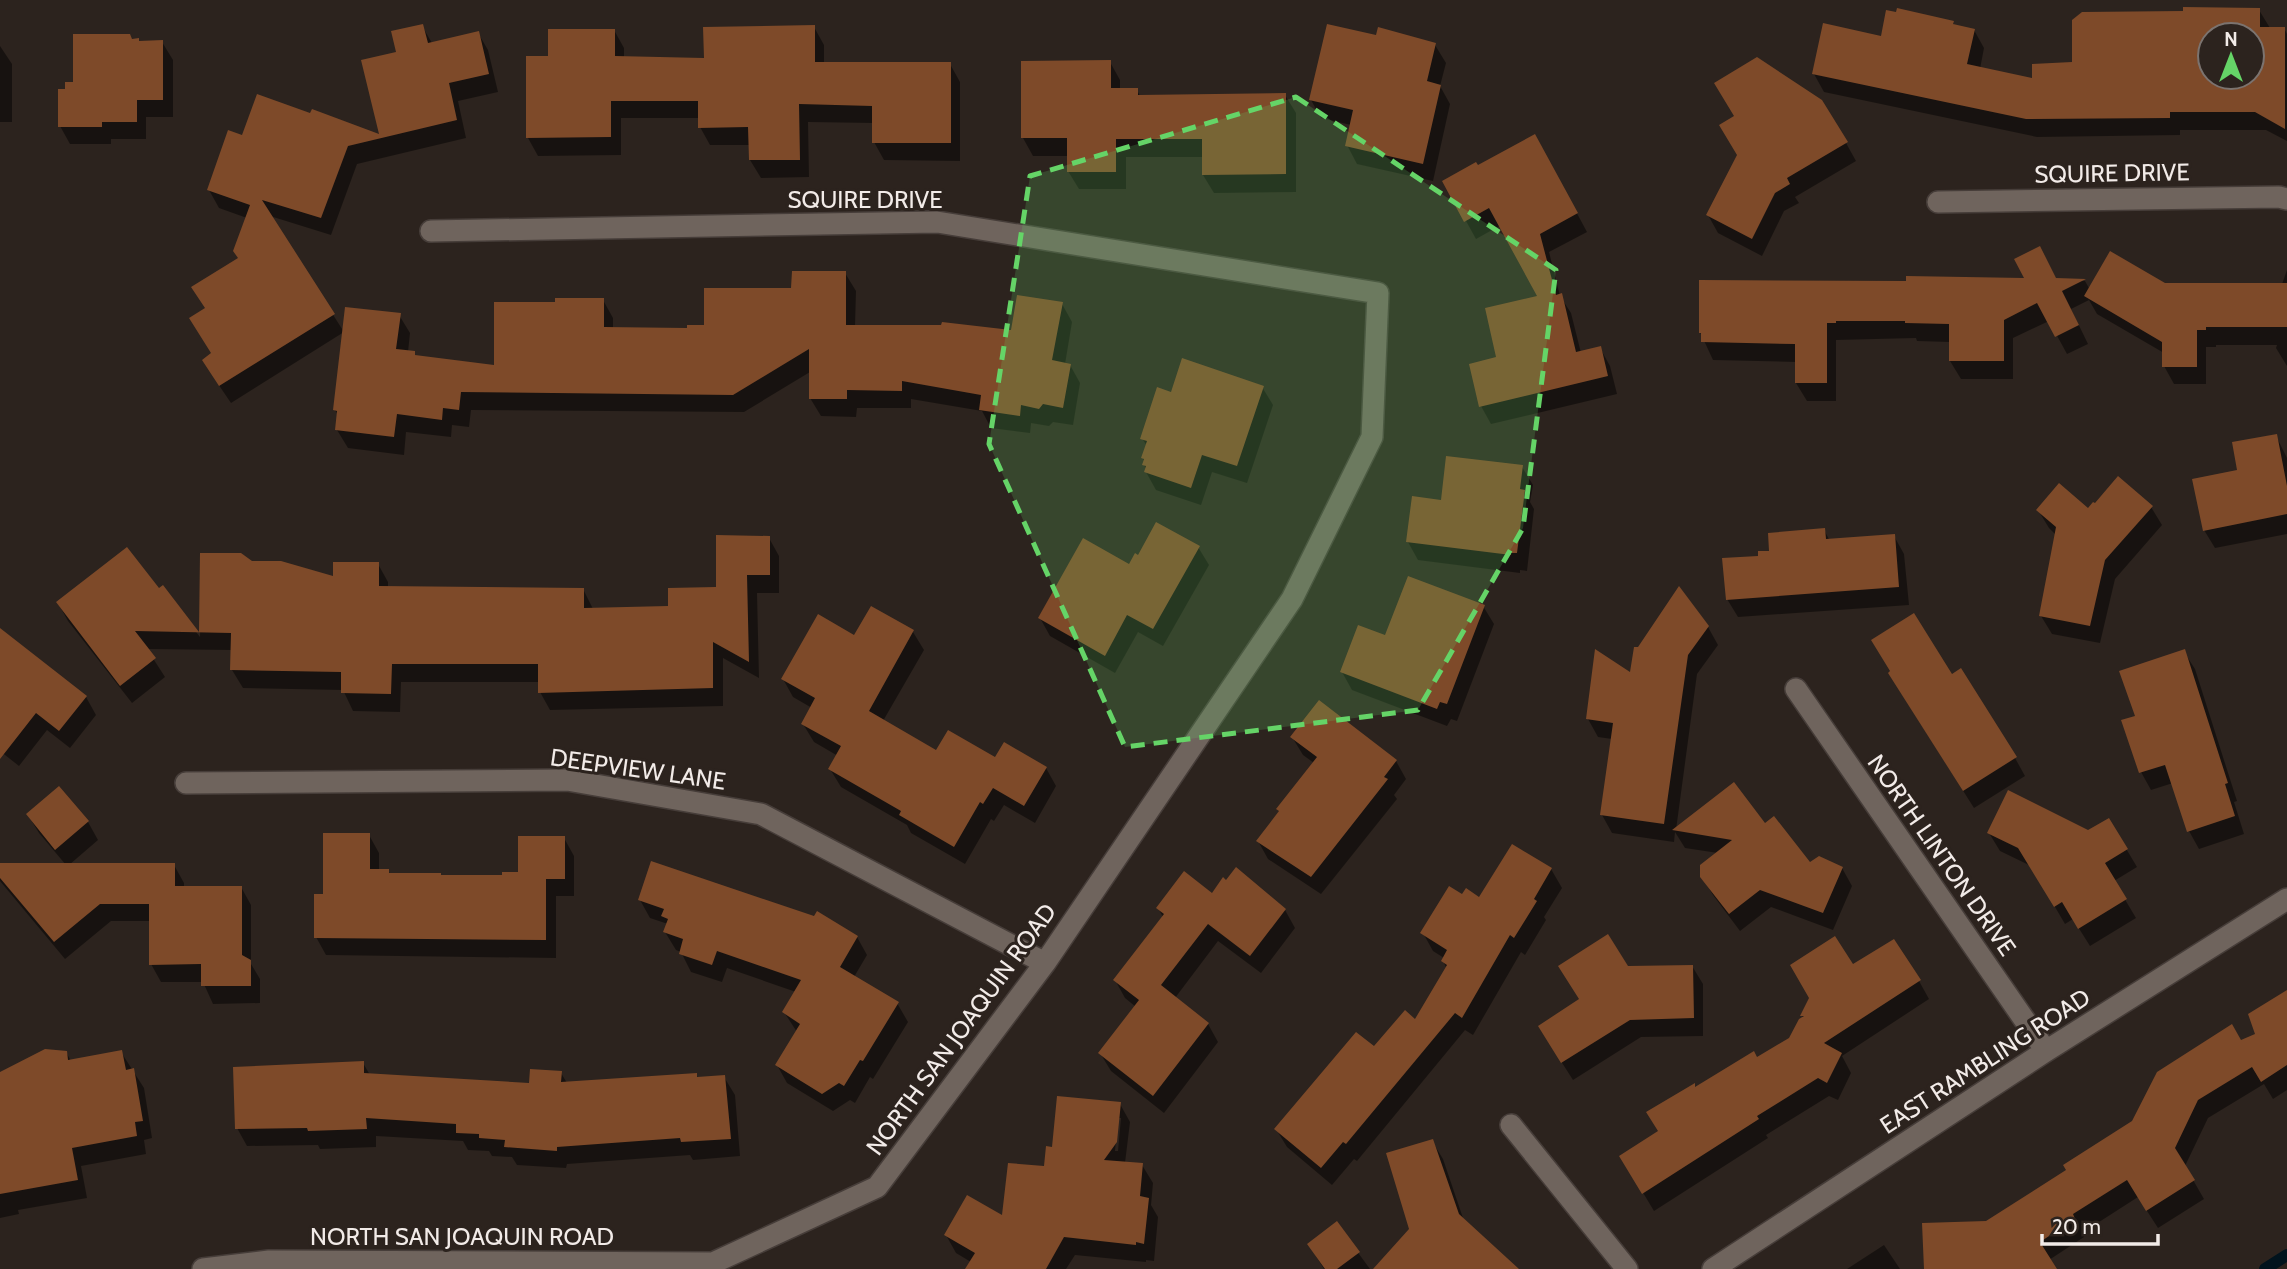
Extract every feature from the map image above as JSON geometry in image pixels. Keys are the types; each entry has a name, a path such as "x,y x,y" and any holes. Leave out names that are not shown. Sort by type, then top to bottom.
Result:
{"street":[{"name":"SQUIRE DRIVE","path":"1938,202 2287,199"},
{"name":"SQUIRE DRIVE","path":"431,231 937,222 1378,293"},
{"name":"NORTH SAN JOAQUIN ROAD","path":"203,1269 269,1265 713,1263 877,1187 1045,963 1292,598 1372,437 1378,293"},
{"name":"NORTH LINTON DRIVE","path":"1796,689 2046,1051"},
{"name":"DEEPVIEW LANE","path":"187,783 568,780 761,814 1045,963"},
{"name":"EAST RAMBLING ROAD","path":"1713,1269 2046,1051 2287,899"},
{"path":"1511,1125 1627,1269"}],"highlighted area":[{"path":"1296,97 1556,270 1523,528 1418,710 1125,747 989,444 1030,176"}],"building":[{"path":"2183,7 2260,8 2260,21 2196,21 2196,91 2266,91 2266,27 2285,27 2285,129 2255,112 2170,112 2170,118 2026,119 1812,74 1823,23 1881,36 1886,10 1896,12 1897,8 1954,21 1953,24 1975,29 1967,64 2032,78 2032,64 2072,62 2072,20 2082,12 2183,11"},
{"path":"423,24 428,43 479,31 489,74 449,83 457,120 348,146 321,218 262,200 335,314 219,386 202,360 211,353 189,318 205,308 191,287 238,258 233,251 250,205 207,190 228,130 242,135 257,94 310,113 312,109 379,134 361,60 396,52 391,31"},
{"path":"1327,24 1376,35 1378,27 1436,43 1427,81 1441,85 1423,164 1345,146 1353,110 1309,100"},
{"path":"815,25 815,62 951,62 951,143 872,143 872,106 799,104 800,160 749,160 748,127 698,128 698,101 611,101 611,137 526,138 526,56 548,56 548,29 615,29 615,56 704,58 703,27"},
{"path":"73,34 130,34 132,39 139,38 139,41 163,40 163,100 137,100 137,122 102,122 102,127 58,127 58,89 65,89 65,82 73,82"},
{"path":"1757,57 1822,100 1848,142 1787,178 1790,184 1775,193 1752,239 1706,215 1737,155 1719,125 1734,116 1714,83"},
{"path":"1111,60 1111,88 1138,88 1138,95 1286,93 1286,174 1202,175 1202,139 1116,139 1116,172 1067,172 1067,138 1021,138 1021,61"},
{"path":"1535,134 1578,213 1540,234 1556,295 1562,293 1576,352 1601,346 1608,376 1479,407 1469,364 1496,357 1485,308 1537,296 1489,208 1464,222 1442,181"},
{"path":"2040,246 2056,278 2086,279 2062,291 2079,325 2055,337 2037,303 2004,320 2004,361 1949,361 1949,324 1836,321 1827,323 1827,383 1795,383 1795,344 1701,342 1699,280 1906,281 1906,276 2024,278 2014,259"},
{"path":"2110,251 2165,283 2287,283 2287,327 2206,327 2206,330 2197,330 2197,367 2162,367 2162,342 2084,296"},
{"path":"792,271 846,271 846,325 941,325 942,322 1011,330 1017,295 1063,302 1052,360 1071,364 1063,408 1043,404 1039,409 1021,405 1020,416 979,410 981,395 902,381 902,391 847,390 847,399 809,399 809,349 733,395 461,392 459,410 443,408 442,420 397,414 394,437 335,430 337,411 333,410 345,307 401,313 396,349 415,351 415,355 494,365 494,302 555,302 555,298 604,298 604,327 687,328 687,325 704,325 704,288 791,288"},
{"path":"1182,358 1264,386 1237,466 1202,455 1191,488 1144,472 1146,466 1142,465 1144,459 1141,458 1147,441 1140,439 1157,387 1171,392"},
{"path":"2277,434 2287,486 2287,514 2203,531 2192,479 2237,470 2232,442"},
{"path":"1446,456 1523,465 1520,489 1525,490 1517,553 1511,555 1406,542 1412,496 1441,500"},
{"path":"2118,476 2153,506 2105,560 2090,626 2039,616 2056,527 2036,510 2059,483 2088,508"},
{"path":"1156,522 1200,546 1153,629 1127,615 1105,656 1038,618 1083,538 1129,564 1135,553 1138,555"},
{"path":"1825,528 1826,539 1895,534 1899,587 1726,600 1722,558 1758,556 1758,551 1769,551 1768,533"},
{"path":"716,535 770,536 770,575 747,575 749,662 713,642 713,688 538,693 538,664 392,664 391,694 341,693 341,672 230,670 231,633 135,631 156,658 120,686 56,602 127,547 159,588 163,585 199,632 200,553 241,553 252,561 281,561 333,576 333,562 379,562 379,586 584,588 584,608 668,606 668,588 716,587"},
{"path":"1408,576 1485,605 1447,704 1440,702 1437,709 1340,672 1358,625 1385,635"},
{"path":"1679,586 1709,626 1688,655 1664,824 1600,815 1613,723 1586,719 1595,649 1630,672 1634,647 1638,647"},
{"path":"871,606 914,630 869,711 936,750 948,730 995,757 1004,742 1047,767 1024,806 993,788 983,804 980,802 954,847 899,815 901,811 828,769 841,746 801,724 815,698 781,679 818,614 854,635"},
{"path":"1914,613 1952,674 1961,668 2017,757 1963,791 1888,673 1890,671 1871,640"},
{"path":"0,628 87,696 59,731 36,713 0,759"},
{"path":"2185,649 2228,783 2225,784 2235,816 2187,832 2165,765 2139,773 2121,720 2135,716 2119,671"},
{"path":"1319,700 1397,760 1384,777 1388,779 1311,877 1256,841 1279,811 1276,809 1317,757 1290,737"},
{"path":"1734,782 1765,823 1774,816 1810,862 1819,856 1843,867 1823,913 1760,890 1729,914 1700,877 1700,865 1732,840 1672,830"},
{"path":"59,786 89,821 55,850 26,814"},
{"path":"2008,790 2088,830 2109,818 2128,849 2105,863 2127,899 2078,929 2062,902 2054,907 2018,848 1987,833"},
{"path":"323,833 370,833 370,869 389,869 389,873 441,875 502,875 502,872 518,872 518,836 565,836 565,879 546,879 546,940 314,938 314,894 323,894"},
{"path":"1512,844 1552,868 1534,899 1537,901 1514,938 1510,935 1462,1018 1455,1013 1346,1144 1343,1142 1321,1168 1274,1129 1356,1032 1374,1046 1405,1010 1415,1019 1447,965 1441,961 1447,950 1420,933 1449,886 1462,894 1466,888 1479,897"},
{"path":"651,861 814,916 817,911 858,936 840,967 899,1002 863,1061 860,1060 844,1086 839,1083 822,1094 775,1065 800,1024 782,1012 801,980 717,951 712,965 679,954 683,939 663,932 668,919 661,916 664,909 638,900"},
{"path":"0,863 175,863 175,886 242,886 242,955 251,960 251,986 201,986 201,964 149,965 149,904 100,904 54,942 0,878"},
{"path":"1236,867 1286,909 1250,956 1208,924 1161,985 1209,1023 1153,1096 1098,1053 1139,1000 1113,980 1164,914 1156,908 1184,871 1212,893 1223,877 1226,880"},
{"path":"1608,934 1628,966 1693,965 1694,1018 1630,1020 1561,1063 1538,1026 1579,999 1558,966"},
{"path":"1835,936 1853,964 1894,939 1921,980 1824,1043 1842,1053 1827,1083 1818,1078 1642,1194 1619,1156 1658,1131 1646,1112 1695,1083 1695,1087 1754,1051 1757,1057 1789,1038 1799,1019 1804,1016 1800,1016 1809,998 1790,965"},
{"path":"2287,990 2287,1065 2261,1082 2252,1067 2198,1100 2175,1148 2195,1180 2146,1211 2127,1180 2073,1214 2075,1219 2040,1242 2057,1269 1924,1269 1922,1223 1986,1221 2066,1170 2063,1165 2132,1121 2157,1072 2232,1024 2241,1040 2255,1034 2248,1014"},
{"path":"45,1049 67,1051 68,1060 122,1050 126,1070 134,1068 143,1121 135,1122 137,1136 72,1148 78,1180 0,1194 0,1072"},
{"path":"364,1061 364,1073 529,1083 530,1069 562,1071 561,1082 697,1073 697,1077 725,1075 731,1139 681,1142 680,1138 557,1147 557,1151 504,1147 505,1140 479,1138 479,1134 456,1133 456,1124 366,1118 367,1129 235,1129 233,1067"},
{"path":"1057,1096 1121,1102 1117,1142 1104,1160 1143,1163 1140,1196 1149,1198 1144,1244 1064,1237 1046,1269 965,1269 975,1253 944,1235 967,1195 1002,1215 1008,1163 1044,1166 1046,1146 1052,1147"},
{"path":"1433,1139 1459,1214 1519,1269 1373,1269 1409,1229 1386,1153"},
{"path":"1337,1221 1360,1252 1337,1269 1325,1269 1307,1244"}],"waterway":[{"path":"2265,1269 2287,1255"}]}
